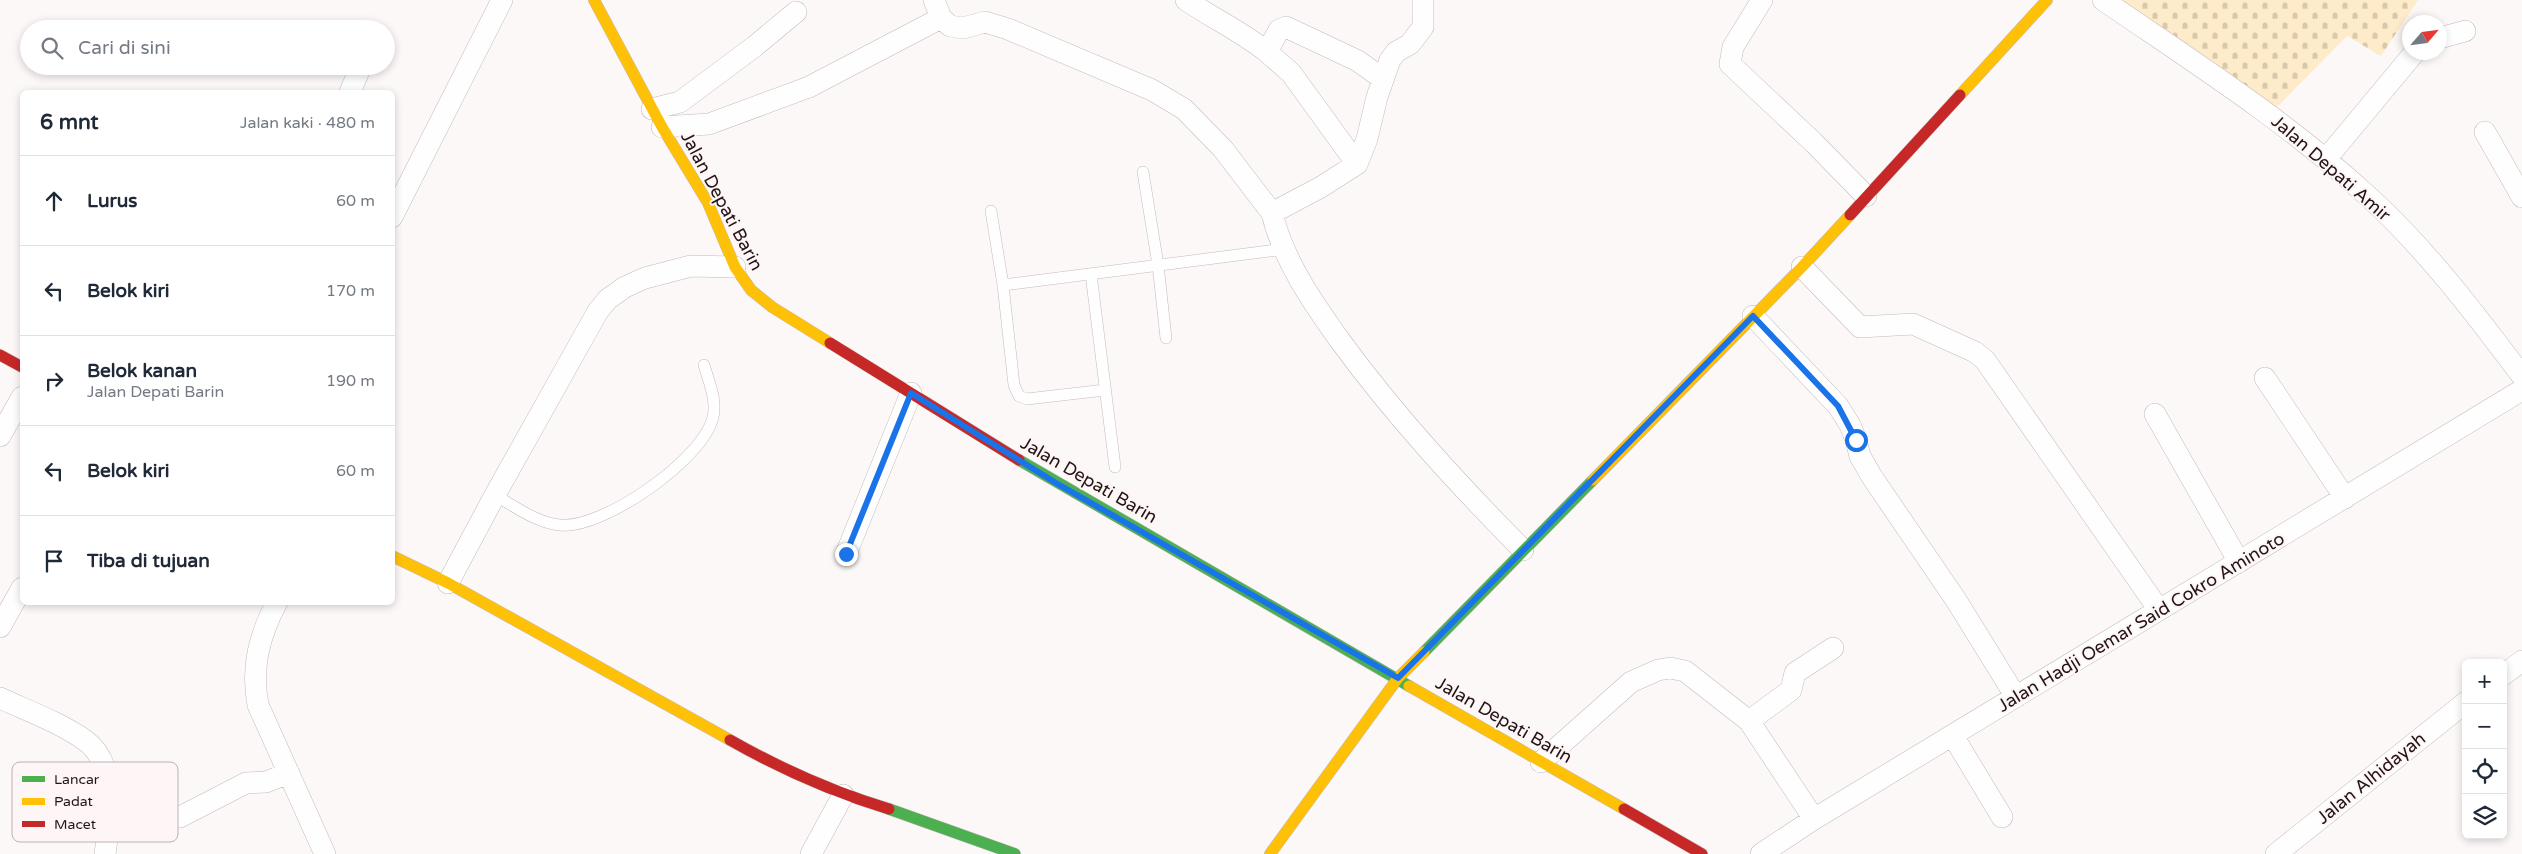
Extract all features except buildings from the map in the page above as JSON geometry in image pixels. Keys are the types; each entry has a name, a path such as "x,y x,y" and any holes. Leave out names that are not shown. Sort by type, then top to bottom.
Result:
{"street":[{"path":"395,211 502,0"},
{"name":"Jalan Depati Barin","path":"594,0 708,203 735,268 751,290 772,307 1056,483 1702,854"},
{"path":"1186,0 1214,19 1251,39 1291,73 1357,164"},
{"path":"1272,213 1321,187 1357,164 1367,139 1383,80 1392,56 1410,44 1423,27 1423,0"},
{"path":"1762,0 1733,46 1730,64 1813,142 1866,196"},
{"path":"1270,854 1398,678 1802,267 2047,0"},
{"name":"Jalan Depati Amir","path":"2102,0 2270,114 2372,199 2432,262 2522,376"},
{"path":"662,121 709,124 809,87 938,9 945,23 956,28 985,22 1008,28 1152,90 1192,116 1223,149 1272,213 1278,236 1314,305 1372,386 1447,473 1523,550"},
{"path":"662,121 680,102 755,46 796,12"},
{"path":"1267,52 1279,30 1286,27 1358,61 1383,80"},
{"path":"2447,36 2465,31"},
{"path":"2326,159 2408,60"},
{"path":"351,90 357,75"},
{"path":"2485,132 2522,197"},
{"path":"448,583 495,494 598,311 608,299 625,287 645,278 691,266 735,268"},
{"path":"1802,267 1860,327 1913,324 1975,352 1985,360 2159,610"},
{"path":"1753,316 1838,406 1850,425 1860,456 1868,470 1956,600 2016,697"},
{"path":"0,355 20,366"},
{"path":"2265,378 2346,498"},
{"name":"Jalan Hadji Oemar Said Cokro Aminoto","path":"1760,854 1814,819 2522,390"},
{"path":"846,554 911,393"},
{"path":"0,436 20,401"},
{"path":"2155,414 2239,562"},
{"path":"395,557 448,583 778,767 843,795 901,813 982,849 1015,854"},
{"path":"0,627 20,592"},
{"path":"276,605 262,635 256,655 254,684 258,705 325,854"},
{"path":"1749,721 1791,690 1795,673 1833,648"},
{"path":"2507,672 2522,661"},
{"path":"1541,762 1632,682 1658,670 1670,668 1685,671 1749,721 1814,819"},
{"path":"0,698 86,742 101,762"},
{"name":"Jalan Alhidayah","path":"2276,854 2464,704"},
{"path":"1952,736 2002,817"},
{"path":"180,817 246,783 266,782 289,773"},
{"path":"812,854 843,795"}],"lane":[{"path":"1143,172 1158,265 1166,338"},
{"path":"991,211 1003,285 1014,386 1019,396 1029,399 1105,390"},
{"path":"1003,285 1285,249"},
{"path":"1091,274 1115,467"},
{"path":"495,494 547,522 568,526 604,514 639,497 656,486 698,444 713,419 715,406 704,365"}],"green space":[{"path":"2103,0 2418,0 2408,15 2402,15 2402,24 2381,56 2347,36 2270,114"}],"traffic: fast":[{"path":"1019,460 1409,686"},
{"path":"1424,652 1593,480"},
{"path":"889,809 1015,854"}],"traffic: slow":[{"path":"594,0 662,127 708,203 735,267 751,290 772,307 830,343"},
{"path":"1960,95 2047,0"},
{"path":"1593,480 1802,267 1850,215"},
{"path":"395,557 448,583 730,740"},
{"path":"1270,854 1398,678 1424,652"},
{"path":"1409,686 1624,809"}],"traffic: jam":[{"path":"1850,215 1960,95"},
{"path":"830,343 1019,460"},
{"path":"0,355 20,366"},
{"path":"730,740 768,761 808,779 889,809"},
{"path":"1624,809 1702,854"}],"route":[{"path":"846,554 911,393 1056,483 1398,678 1753,316 1838,406 1850,425 1856,440"}]}
